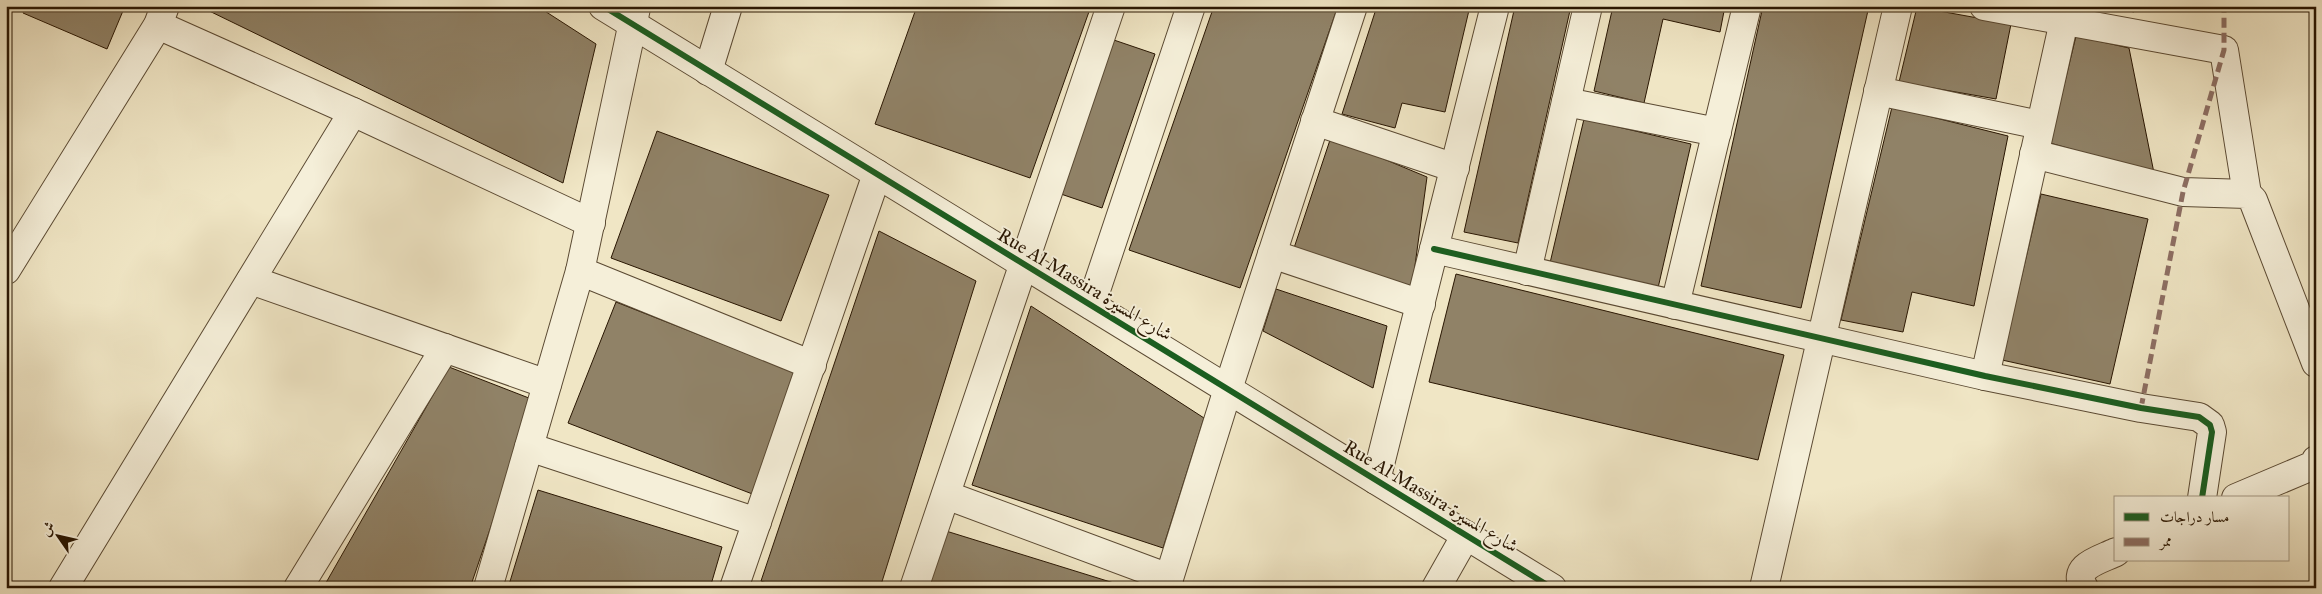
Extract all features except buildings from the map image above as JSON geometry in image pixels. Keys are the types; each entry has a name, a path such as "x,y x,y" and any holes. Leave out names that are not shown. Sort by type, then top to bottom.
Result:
{"street":[{"name":"Rue Al Massira شارع المسيرة","path":"603,6 634,15 708,71 1552,588"},
{"path":"708,71 728,6"},
{"path":"914,588 1112,6"},
{"path":"1091,305 1191,6"},
{"path":"946,495 1168,583 1228,389 1353,6"},
{"path":"1376,480 1495,6"},
{"path":"1528,271 1588,6"},
{"path":"1675,305 1747,6"},
{"path":"1764,588 1898,6"},
{"path":"1984,6 2224,50 2247,194 2253,200 2316,363"},
{"path":"488,588 580,271 634,15"},
{"path":"6,270 161,16 353,112 590,223"},
{"path":"1985,376 2064,20"},
{"path":"1878,91 2040,125"},
{"path":"1566,102 1717,132"},
{"path":"63,588 353,112"},
{"path":"1315,121 1455,168"},
{"path":"2034,154 2183,192 2247,194"},
{"path":"734,588 877,174"},
{"path":"1434,249 1985,376 2141,408 2199,417 2210,425 2212,432 2202,496"},
{"path":"1272,254 1421,304"},
{"path":"580,271 812,364"},
{"path":"250,280 547,384"},
{"path":"298,588 445,348"},
{"path":"529,446 757,522"},
{"path":"2241,496 2315,466"},
{"path":"1436,588 1466,535"},
{"path":"2084,588 2080,581 2081,572 2087,566 2114,553"}],"marked path":[{"path":"2141,408 2183,192 2224,50 2224,6"}],"cycle path":[{"path":"603,6 1552,588"},
{"path":"1434,249 1985,376 2141,408 2199,417 2210,425 2212,432 2202,496"}]}
